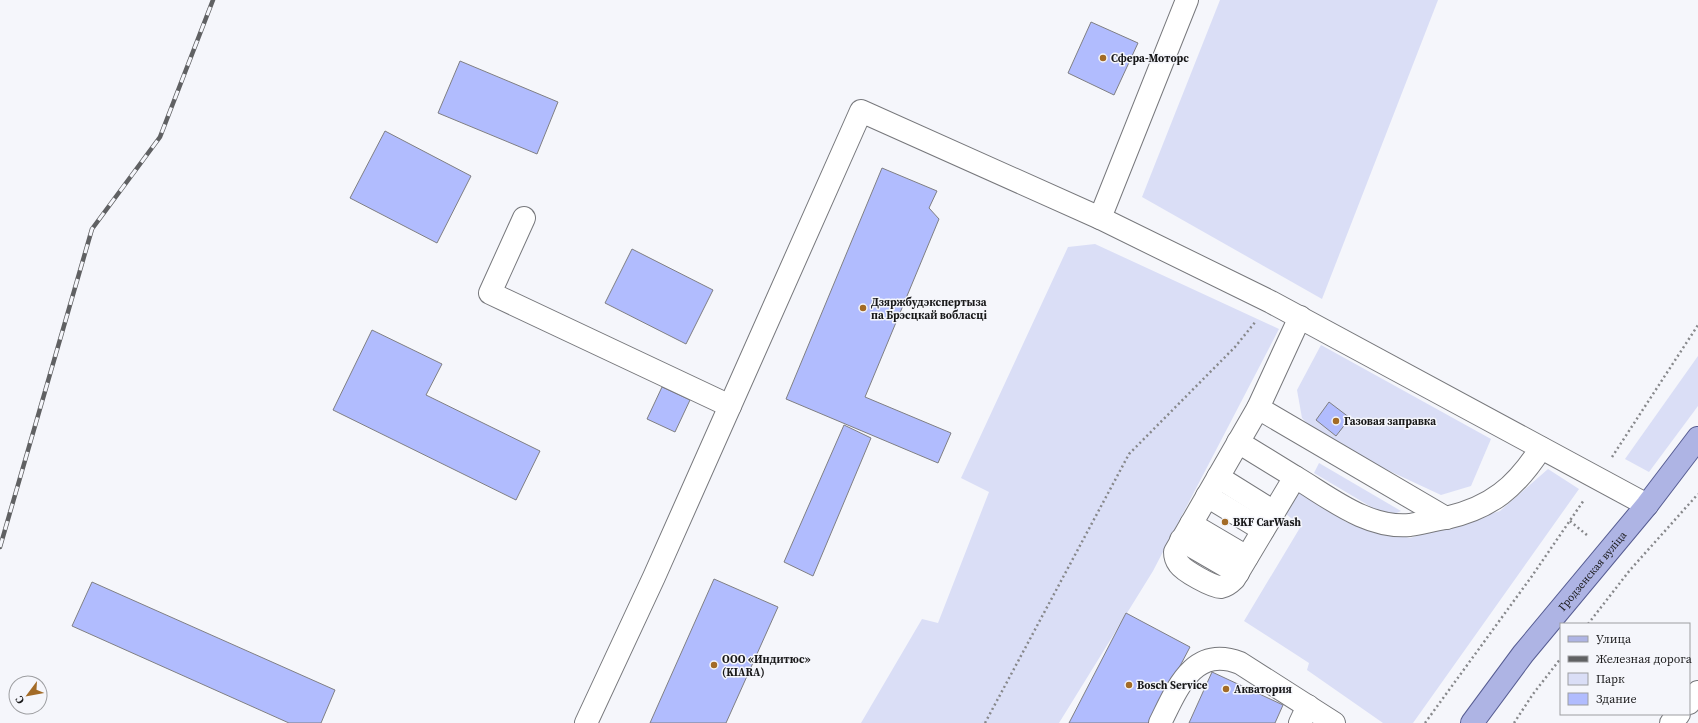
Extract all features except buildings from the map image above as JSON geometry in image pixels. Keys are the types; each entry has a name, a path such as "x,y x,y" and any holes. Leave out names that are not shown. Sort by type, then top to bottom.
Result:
{"main road":[{"name":"Гродзенская вуліца","path":"1472,723 1523,654 1647,505 1698,438"}],"lane":[{"path":"1100,218 1187,0"},
{"path":"586,723 654,577 861,111 1100,218 1271,302 1647,505"},
{"path":"524,218 490,293 730,406"},
{"path":"1295,476 1234,579 1221,587 1211,585 1179,565 1175,557 1175,552 1258,408 1300,317"},
{"path":"1258,408 1446,518"},
{"path":"1238,442 1347,508 1378,522 1409,525 1446,518 1471,510 1498,497 1522,475 1541,448"},
{"path":"1218,477 1269,521"},
{"path":"1207,496 1269,521"},
{"path":"1186,532 1242,565"},
{"path":"1160,723 1177,688 1186,676 1195,667 1206,661 1219,658 1230,659 1240,663 1304,714 1334,723"},
{"path":"1690,702 1698,692"},
{"path":"1671,723 1678,715"}],"path":[{"path":"985,723 1129,454 1235,347 1271,302"},
{"path":"1425,723 1532,576 1698,325"},
{"path":"1589,623 1630,570 1698,494"},
{"path":"1514,723 1533,694 1560,659"}],"green space":[{"path":"1220,0 1438,0 1322,299 1142,197"},
{"path":"1095,244 1279,329 1153,571 1059,723 861,723 922,619 938,623 989,492 961,478 1068,247"},
{"path":"1321,345 1491,439 1471,486 1441,495 1323,440 1302,418 1297,390"},
{"path":"1698,356 1698,406 1649,472 1625,459"},
{"path":"1319,463 1401,511 1388,517 1314,473"},
{"path":"1548,469 1579,489 1413,723 1383,723 1307,670 1309,663 1244,621 1301,526 1286,514 1299,492 1346,522 1410,538 1500,511"}],"railway":[{"path":"0,547 92,229 160,137 213,0"}],"place":[{"name":"Сфера-Моторс","path":"1103,58"},
{"name":"Дзяржбудэкспертыза па Брэсцкай вобласці","path":"863,308"},
{"name":"Газовая заправка","path":"1336,421"},
{"name":"BKF CarWash","path":"1225,522"},
{"name":"ООО «Индитюс» (KIARA)","path":"714,665"},
{"name":"Bosch Service","path":"1129,685"},
{"name":"Акватория","path":"1226,689"}]}
